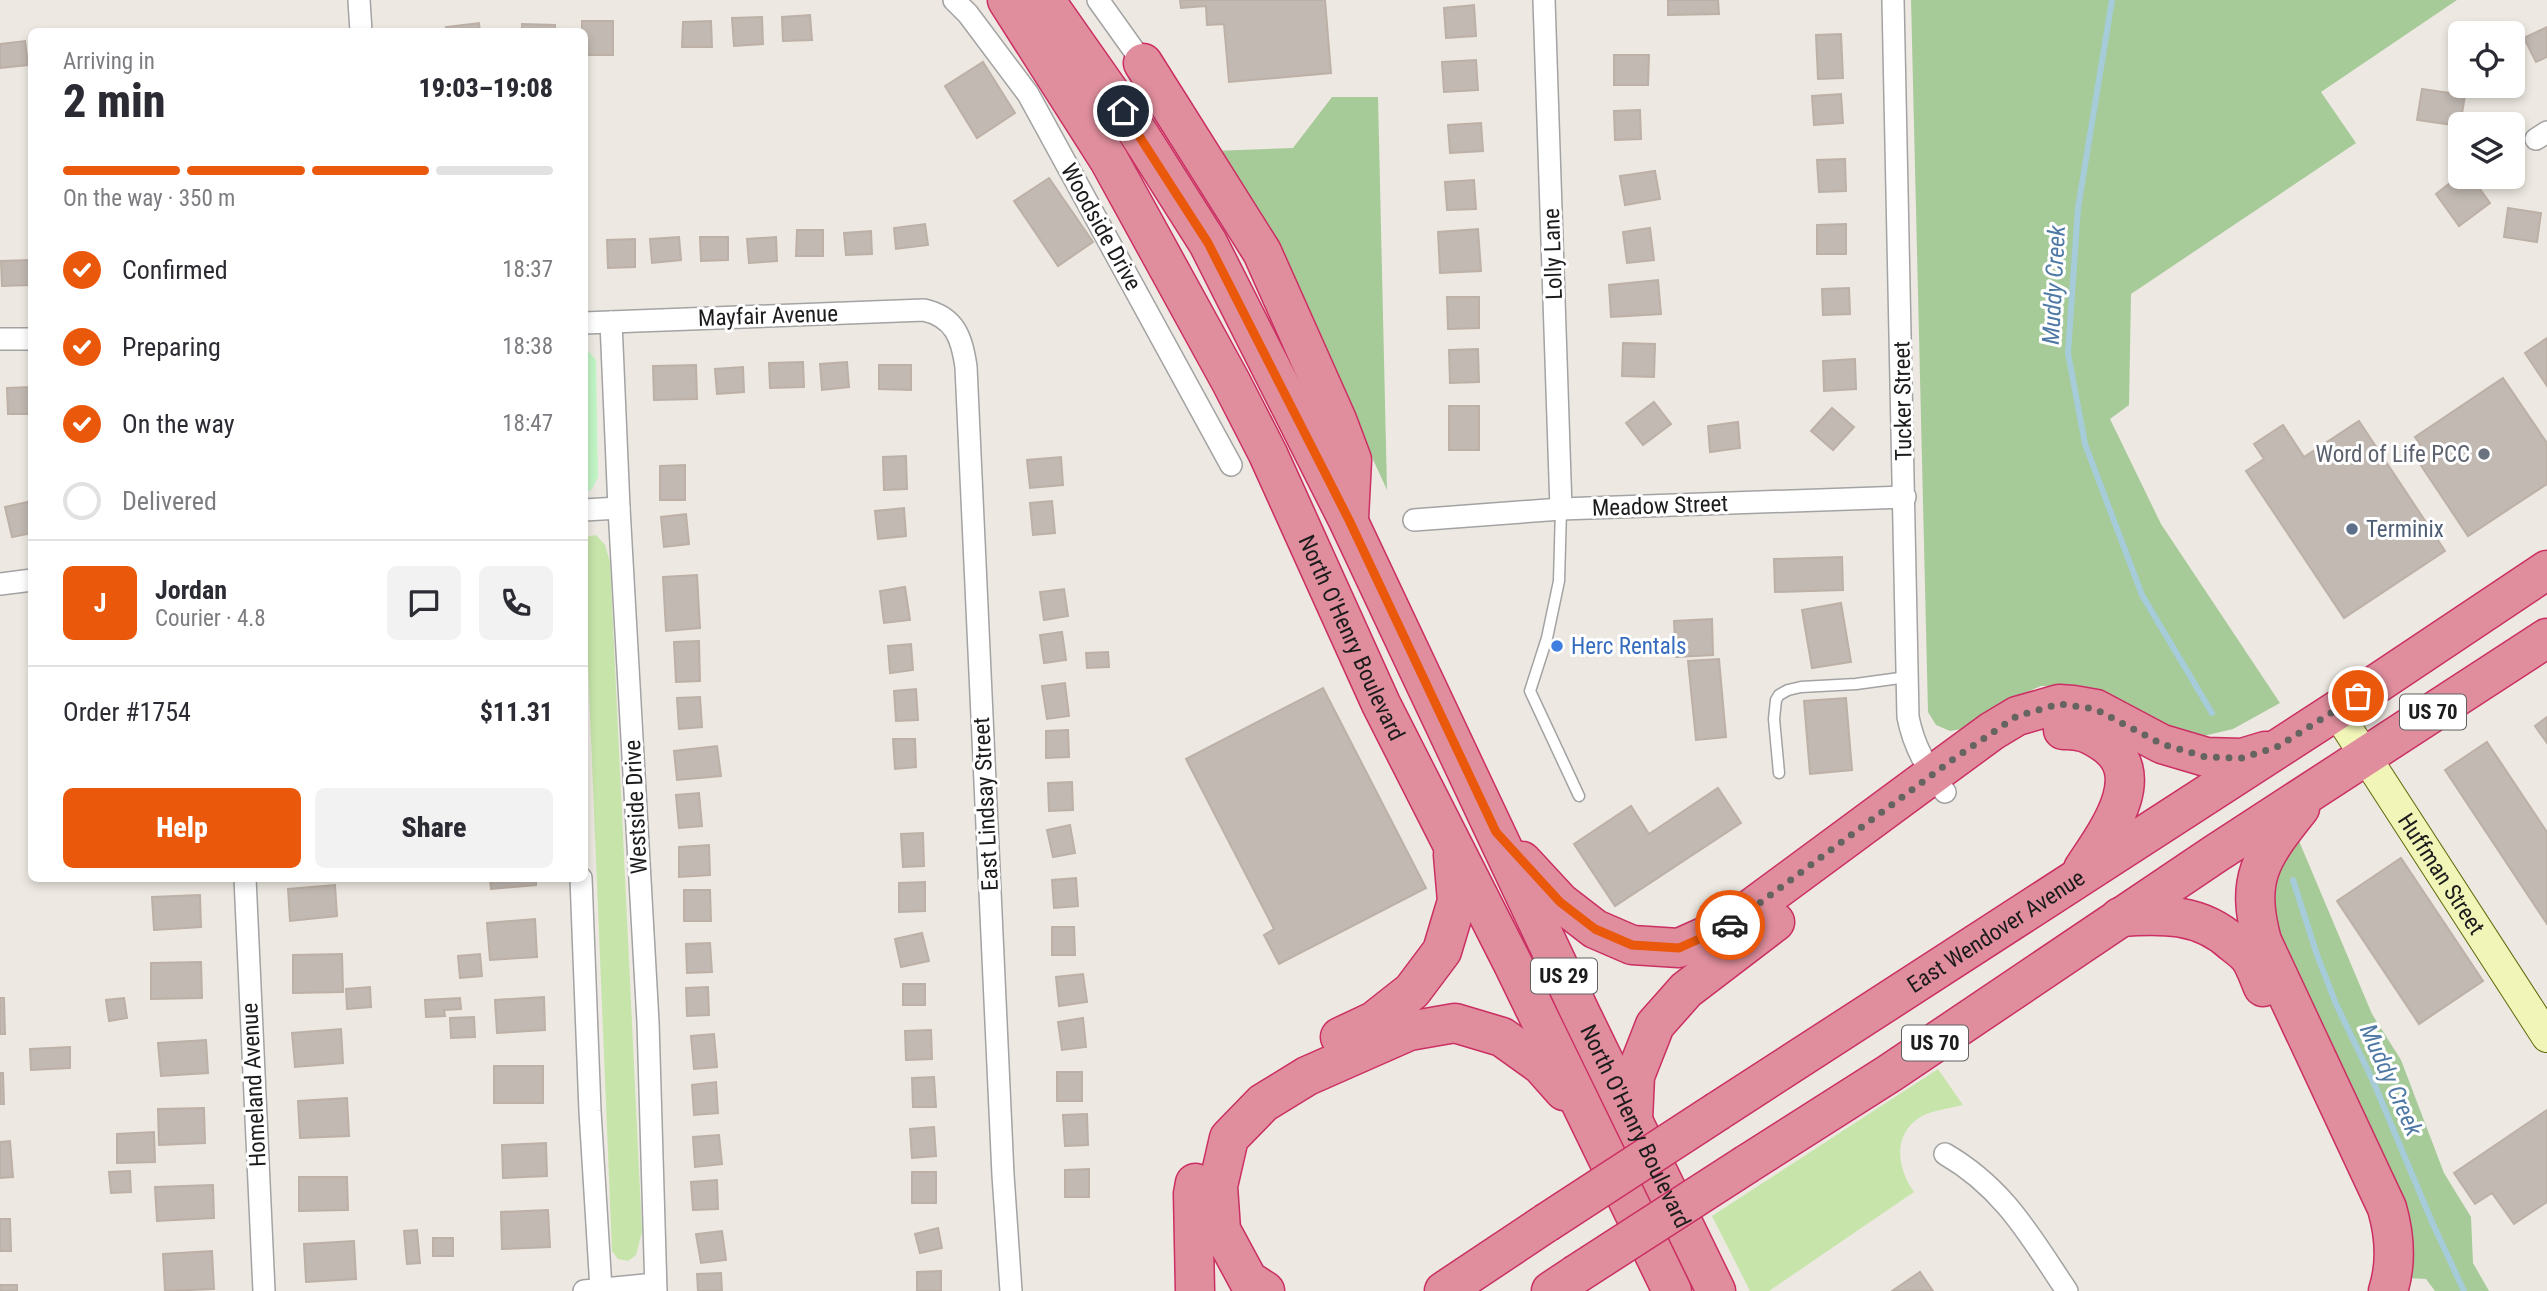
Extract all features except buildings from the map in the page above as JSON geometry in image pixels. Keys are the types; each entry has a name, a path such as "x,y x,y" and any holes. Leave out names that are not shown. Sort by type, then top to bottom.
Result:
{"highway":[{"name":"North O'Henry Boulevard","path":"1007,0 1109,160 1231,382 1268,454 1381,704 1672,1291"},
{"name":"North O'Henry Boulevard","path":"1045,0 1139,134 1208,243 1349,520 1716,1291"},
{"path":"1143,63 1262,252 1337,420 1352,460 1349,520"},
{"name":"East Wendover Avenue","path":"1444,1291 2547,570"},
{"name":"US 70","path":"1563,1283 1890,1073 2120,917 2547,638"},
{"path":"1633,1120 1636,1076 1655,1025 1686,990 1938,783 1992,732 2017,716 2059,704 2095,709 2162,744 2206,757 2242,758 2277,747"},
{"path":"1496,832 1560,902 1595,929 1632,945 1679,948 1727,927 1938,783 2030,735 2071,729 2090,733 2112,748 2120,759 2124,775 2124,791 2119,810 2077,878"},
{"path":"2318,786 2275,840 2263,863 2254,890 2255,914 2262,941 2387,1208 2394,1233 2394,1259 2388,1291"},
{"path":"1195,1291 1193,1194 1202,1150 1227,1105 1274,1068 1374,1021 1412,991 1442,951 1457,901 1452,843"},
{"path":"2120,917 2155,914 2204,923 2221,932 2250,957 2367,1221 2372,1236 2372,1252 2364,1291"},
{"path":"1265,1291 1248,1280 1221,1230 1218,1186 1229,1138 1263,1103 1307,1076 1409,1031 1455,1023 1502,1037 1541,1065 1586,1115"}],"street":[{"path":"359,0 360,28"},
{"name":"Woodside Drive","path":"954,0 968,14 1028,94 1231,465"},
{"path":"1098,0 1143,63"},
{"name":"Lolly Lane","path":"1544,0 1561,509"},
{"name":"Tucker Street","path":"1893,0 1908,717 1912,737 1921,758 1938,783"},
{"name":"Mayfair Avenue","path":"588,323 924,310 949,320"},
{"name":"East Lindsay Street","path":"949,320 963,348 966,367 1011,1291"},
{"name":"Westside Drive","path":"611,322 648,1022 655,1287"},
{"path":"0,339 28,338"},
{"name":"Meadow Street","path":"1414,520 1561,509 1905,497"},
{"path":"588,510 619,508"},
{"path":"0,584 28,580"},
{"name":"Huffman Street","path":"2336,710 2547,1037"},
{"name":"Homeland Avenue","path":"245,882 264,1291"},
{"path":"580,882 590,1111 593,1290 655,1287"},
{"path":"1945,1154 1966,1166 2014,1212 2067,1291"}],"lane":[{"path":"1561,509 1559,581 1547,638 1530,691 1579,796"},
{"path":"1779,773 1774,719 1779,695 1801,687 1856,684 1907,677"}],"green space":[{"path":"1911,0 2457,0 2321,92 2356,143 2131,294 2129,405 2110,419 2161,524 2280,703 2233,729 2195,738 2166,730 2123,702 2084,686 2041,686 2000,703 1962,729 1950,731 1936,725 1928,712"},
{"path":"1332,97 1378,97 1387,490 1354,418 1214,151 1293,148"},
{"path":"588,351 596,360 598,477 588,491"},
{"path":"596,535 605,545 610,562 642,1232 636,1255 628,1261 618,1259 612,1251 588,665 588,537"},
{"path":"2299,841 2372,1014 2401,1060 2444,1173 2471,1217 2473,1263 2489,1291 2435,1291 2426,1279 2407,1278 2270,927 2274,891 2280,871"},
{"path":"1938,1069 1963,1105 1924,1115 1906,1131 1900,1150 1901,1161 1903,1172 1914,1192 1769,1291 1750,1291 1712,1216"}],"waterway":[{"name":"Muddy Creek","path":"2112,0 2078,208 2068,353 2085,444 2142,595 2212,713"},
{"name":"Muddy Creek","path":"2293,880 2336,1004 2373,1081 2464,1291"}],"way so far":[{"path":"1730,925 1952,760 2017,716 2059,704 2095,709 2162,744 2206,757 2242,758 2277,747 2358,696"}],"place":[{"name":"Word of Life PCC","path":"2484,454"},
{"name":"Terminix","path":"2352,529"},
{"name":"Herc Rentals","path":"1557,646"}],"route":[{"path":"1123,111 1208,243 1349,520 1496,832 1560,902 1595,929 1632,945 1679,948 1730,925"}]}
